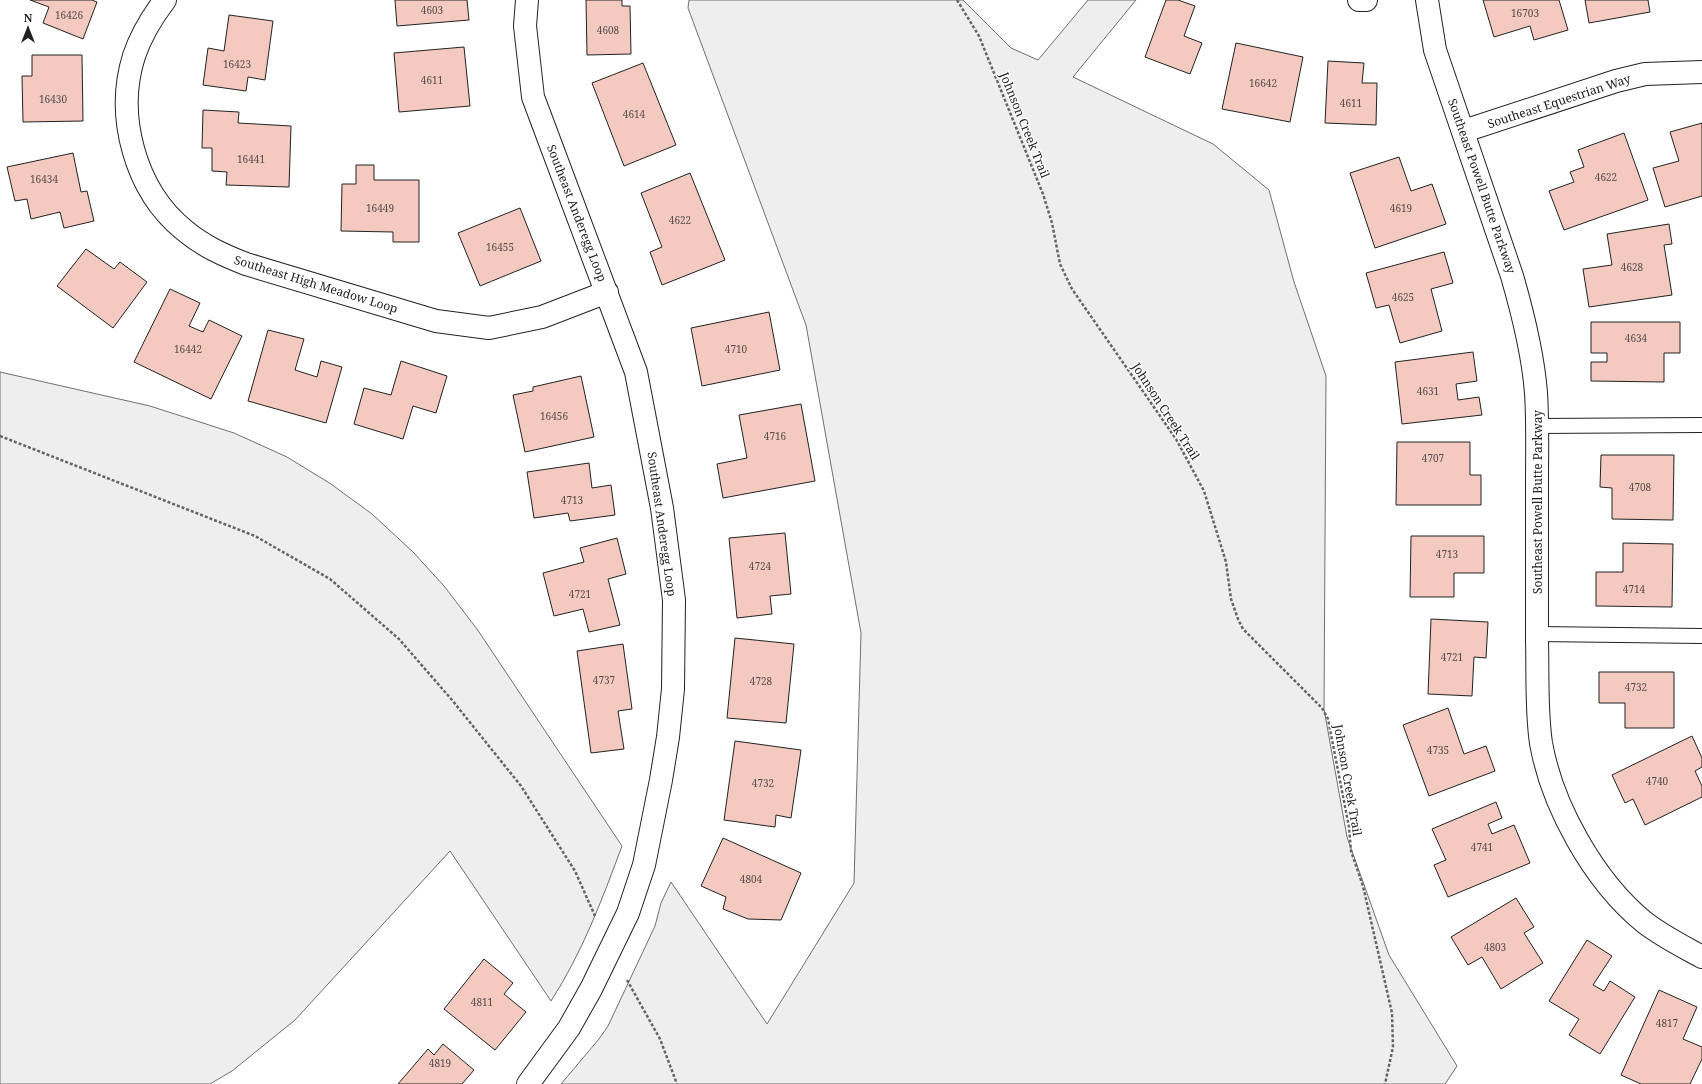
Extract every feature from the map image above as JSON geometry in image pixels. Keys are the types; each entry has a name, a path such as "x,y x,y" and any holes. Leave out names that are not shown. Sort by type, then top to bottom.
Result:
{"street":[{"name":"Southeast High Meadow Loop","path":"165,0 154,14 142,35 134,56 128,80 128,121 131,142 147,186 165,211 184,230 203,244 223,256 246,264 428,318 489,328 542,317 607,292"},
{"name":"Southeast Anderegg Loop","path":"526,0 525,26 533,97 636,372 662,508 674,600 673,689 668,737 661,780 642,872 628,913 591,989 569,1028 528,1084"},
{"path":"1359,0 1366,0"},
{"name":"Southeast Powell Butte Parkway","path":"1427,0 1435,50 1464,131 1521,308 1534,369 1537,426 1537,634 1539,718 1542,743 1556,796 1570,825 1600,875 1626,904 1643,921 1665,937 1702,957"},
{"name":"Southeast Equestrian Way","path":"1464,131 1616,81 1645,74 1702,72"}],"lane":[{"path":"1537,426 1702,425"},
{"path":"1537,634 1702,636"}],"path":[{"name":"Johnson Creek Trail","path":"957,0 979,36 1044,194 1052,223 1060,264 1072,289 1176,439 1204,491 1226,562 1231,599 1243,629 1262,650 1322,708 1328,719 1349,827 1351,851 1363,886 1392,1013 1393,1047 1385,1084"},
{"path":"0,436 255,536 330,578 399,639 452,700 521,786 576,871 610,950 660,1039 678,1084"}],"shaded area":[{"path":"689,0 963,0 1011,48 1038,60 1088,0 1136,0 1073,77 1213,144 1269,190 1294,282 1326,376 1324,709 1347,837 1389,955 1457,1066 1445,1084 561,1084 608,1026 655,926 661,903 671,882 767,1024 854,883 861,633 806,325 688,8"},
{"path":"0,372 150,406 234,433 287,457 331,484 372,514 413,552 444,586 477,629 622,846 582,945 551,1001 450,851 295,1020 232,1071 210,1084 0,1084"}],"building":[{"path":"30,0 92,0 97,2 83,39 43,23 49,7"},
{"path":"395,0 467,0 469,20 397,26"},
{"path":"586,0 622,0 622,6 630,6 631,54 587,55"},
{"path":"1166,0 1178,0 1195,6 1184,36 1202,43 1190,74 1145,57"},
{"path":"1483,0 1559,0 1568,30 1534,40 1530,26 1494,37"},
{"path":"1585,0 1648,0 1650,12 1589,23"},
{"path":"229,15 273,21 265,80 248,77 246,91 203,85 208,48 224,51"},
{"path":"1236,43 1303,57 1290,122 1222,109"},
{"path":"464,47 470,106 399,112 394,53"},
{"path":"32,55 82,55 83,121 23,122 22,76 32,76"},
{"path":"1328,61 1364,63 1362,83 1377,83 1376,125 1325,123"},
{"path":"643,63 676,145 624,166 592,83"},
{"path":"203,110 239,112 238,123 291,126 289,187 226,185 227,172 212,171 212,148 202,148"},
{"path":"1702,123 1702,196 1665,207 1653,168 1679,161 1670,132"},
{"path":"1624,133 1648,200 1564,230 1549,191 1574,182 1570,172 1584,167 1578,150"},
{"path":"73,153 81,192 87,191 94,221 64,228 60,212 31,219 27,199 15,201 7,167"},
{"path":"1399,157 1411,191 1432,184 1446,224 1375,248 1350,173"},
{"path":"356,165 374,165 374,180 419,180 419,242 393,242 393,232 341,231 342,184 356,184"},
{"path":"690,173 725,260 662,285 650,252 662,247 641,193"},
{"path":"520,208 541,261 480,286 458,233"},
{"path":"1669,224 1672,244 1664,245 1672,295 1589,307 1583,269 1612,265 1607,234"},
{"path":"86,249 114,269 120,262 147,282 113,328 57,286"},
{"path":"1444,252 1453,283 1431,289 1442,331 1400,343 1389,305 1376,308 1366,273"},
{"path":"170,289 200,303 189,326 203,332 209,320 242,336 211,399 134,362"},
{"path":"769,312 780,370 702,386 691,328"},
{"path":"1591,322 1680,322 1680,353 1664,353 1664,382 1591,381 1591,362 1607,362 1607,353 1591,353"},
{"path":"268,330 304,339 295,370 317,377 321,361 342,367 326,423 248,401"},
{"path":"1473,352 1477,381 1456,384 1458,400 1479,397 1482,415 1402,424 1395,362"},
{"path":"401,361 447,376 436,413 413,406 403,439 354,424 364,388 391,395"},
{"path":"581,376 594,437 525,452 513,395 533,391 533,387"},
{"path":"801,404 815,481 723,498 717,464 747,458 739,415"},
{"path":"1397,442 1470,442 1470,475 1481,475 1481,505 1396,505"},
{"path":"1601,455 1674,455 1673,520 1612,519 1612,488 1600,487"},
{"path":"589,463 592,488 611,485 615,515 570,521 568,513 534,518 527,472"},
{"path":"785,533 791,594 770,596 772,614 737,618 729,538"},
{"path":"1411,536 1484,536 1484,573 1454,573 1454,597 1410,597"},
{"path":"617,538 626,574 608,579 620,625 589,632 583,609 554,616 543,573 584,562 580,548"},
{"path":"1623,543 1673,544 1672,607 1596,606 1596,572 1623,572"},
{"path":"1431,619 1488,622 1486,658 1474,657 1472,696 1428,694"},
{"path":"735,638 794,644 786,723 727,718"},
{"path":"623,644 632,709 618,711 624,749 591,753 577,651"},
{"path":"1599,672 1674,672 1674,728 1625,728 1625,703 1599,703"},
{"path":"1448,708 1464,754 1486,746 1495,771 1429,796 1403,725"},
{"path":"1692,736 1702,758 1702,767 1695,771 1702,786 1702,797 1645,825 1633,799 1625,803 1612,775"},
{"path":"735,741 801,750 791,818 776,815 775,827 724,820"},
{"path":"1496,802 1502,818 1488,824 1492,834 1514,825 1530,863 1448,897 1434,865 1446,860 1432,829"},
{"path":"723,838 801,873 781,920 748,919 723,909 726,897 701,886"},
{"path":"1516,898 1534,927 1524,933 1543,963 1501,989 1482,957 1468,965 1451,937"},
{"path":"1587,940 1612,956 1593,985 1604,991 1610,981 1635,997 1600,1054 1569,1035 1579,1019 1549,1001"},
{"path":"484,959 513,983 504,994 526,1012 495,1050 444,1009"},
{"path":"1659,990 1697,1007 1683,1039 1702,1047 1702,1059 1690,1084 1641,1084 1621,1075"},
{"path":"443,1044 474,1070 462,1084 398,1084 428,1049 434,1055"}]}
